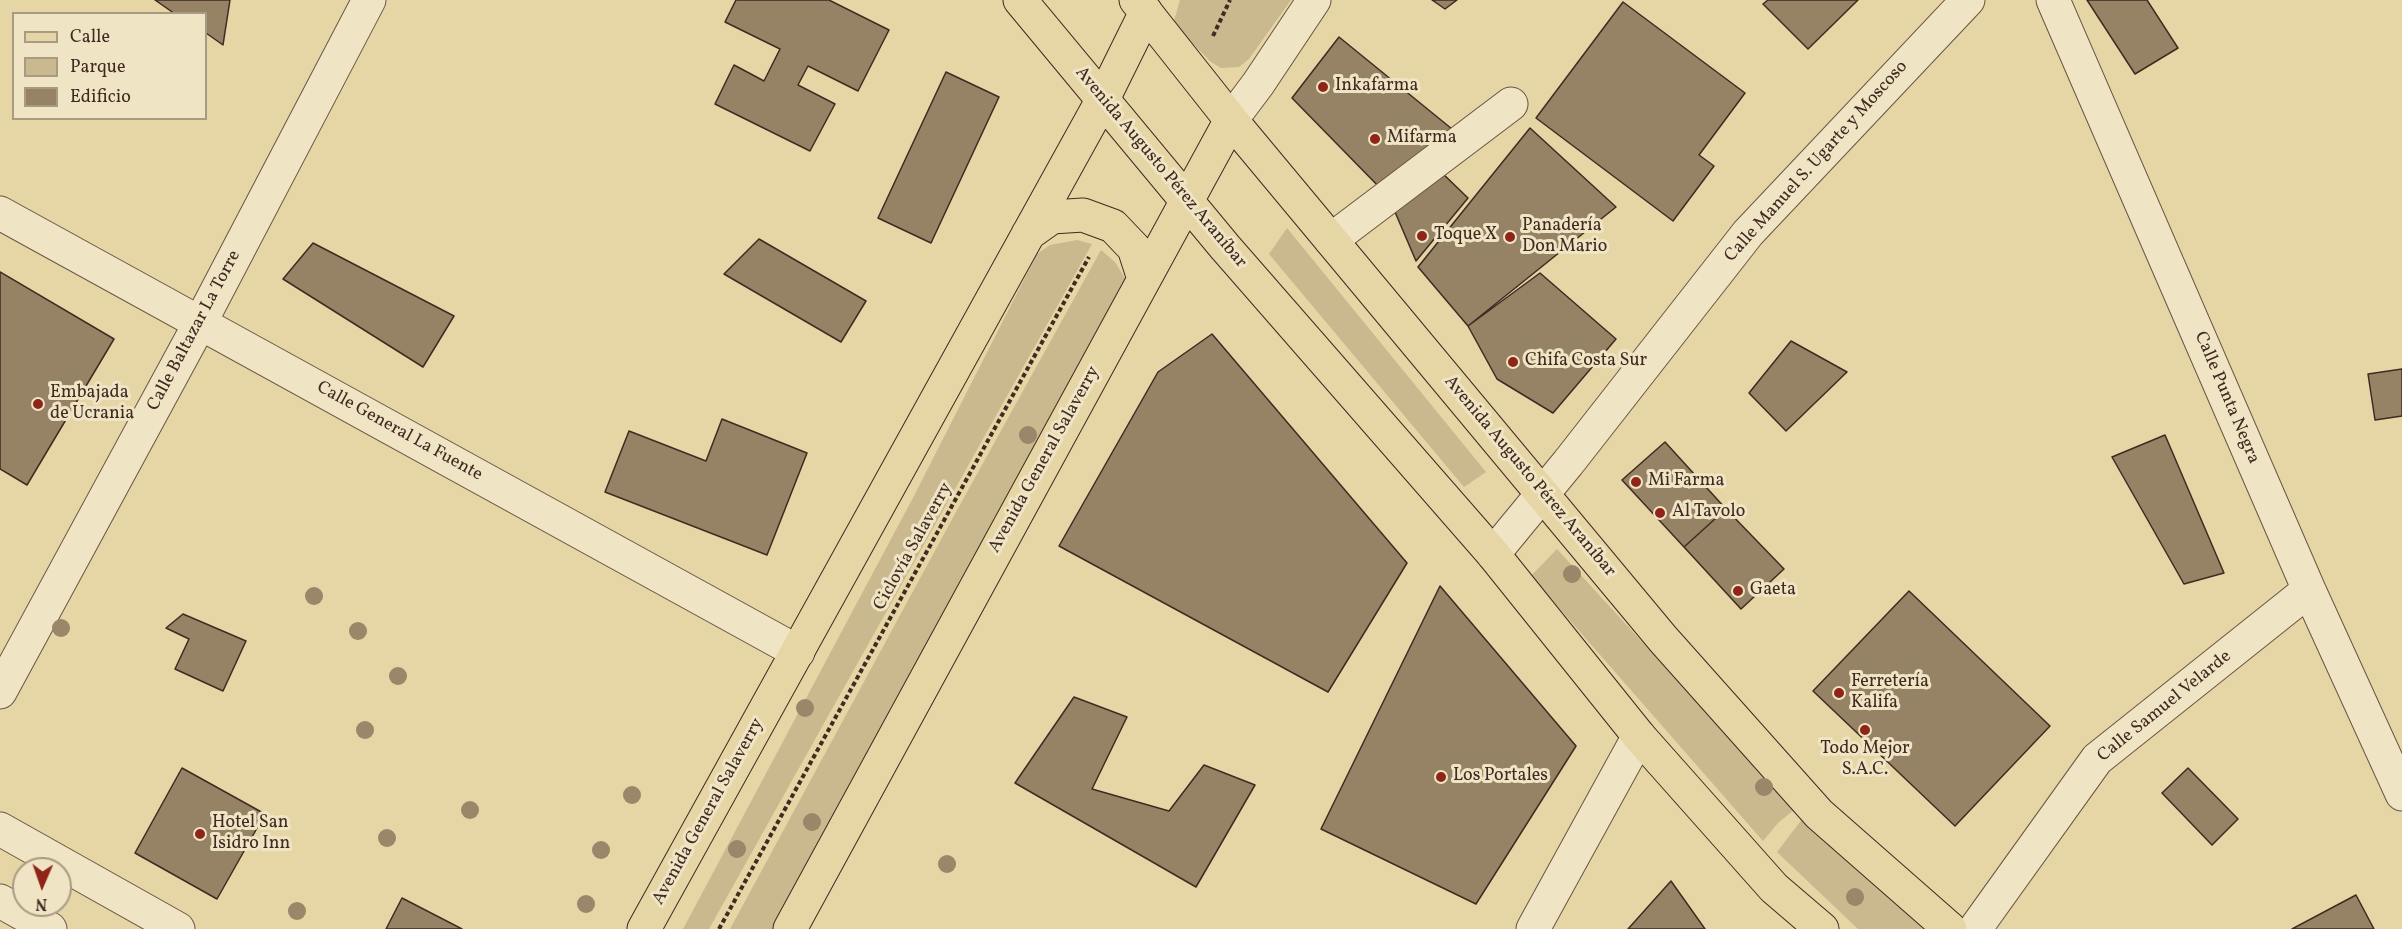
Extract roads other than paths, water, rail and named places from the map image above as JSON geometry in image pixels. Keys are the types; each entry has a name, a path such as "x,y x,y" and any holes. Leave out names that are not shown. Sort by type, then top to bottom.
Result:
{"main road":[{"name":"Avenida Augusto Pérez Araníbar","path":"1020,0 1186,200 1492,554 1639,736 1774,888 1822,929"},
{"name":"Avenida Augusto Pérez Araníbar","path":"1145,4 1231,120 1664,639 1819,814 1950,929"},
{"name":"Avenida General Salaverry","path":"644,929 1103,99 1145,4"},
{"name":"Avenida General Salaverry","path":"790,929 1231,120"},
{"path":"1028,234 1052,217 1083,215 1113,226 1134,249 1144,279"}],"street":[{"name":"Calle Baltazar La Torre","path":"0,692 200,323 369,0"},
{"name":"Avenida General Salaverry","path":"1231,120 1314,0"},
{"name":"Calle Manuel S. Ugarte y Moscoso","path":"1492,554 1543,494 1748,233 1968,0"},
{"name":"Calle Punta Negra","path":"2053,0 2309,590 2402,794"},
{"path":"1331,240 1511,104"},
{"name":"Calle General La Fuente","path":"0,213 798,652"},
{"name":"Calle Samuel Velarde","path":"1975,929 2097,759 2309,590"},
{"path":"1533,929 1639,736"},
{"path":"0,829 178,929"},
{"path":"0,901 50,929"}],"place":[{"name":"Inkafarma","path":"1323,87"},
{"name":"Mifarma","path":"1375,139"},
{"name":"Toque X","path":"1422,236"},
{"name":"Panadería Don Mario","path":"1510,237"},
{"name":"Chifa Costa Sur","path":"1513,362"},
{"name":"Embajada de Ucrania","path":"38,404"},
{"name":"Mi Farma","path":"1636,482"},
{"name":"Al Tavolo","path":"1660,513"},
{"name":"Gaeta","path":"1738,591"},
{"name":"Ferretería Kalifa","path":"1839,693"},
{"name":"Todo Mejor S.A.C.","path":"1865,730"},
{"name":"Los Portales","path":"1441,777"},
{"name":"Hotel San Isidro Inn","path":"200,834"}]}
